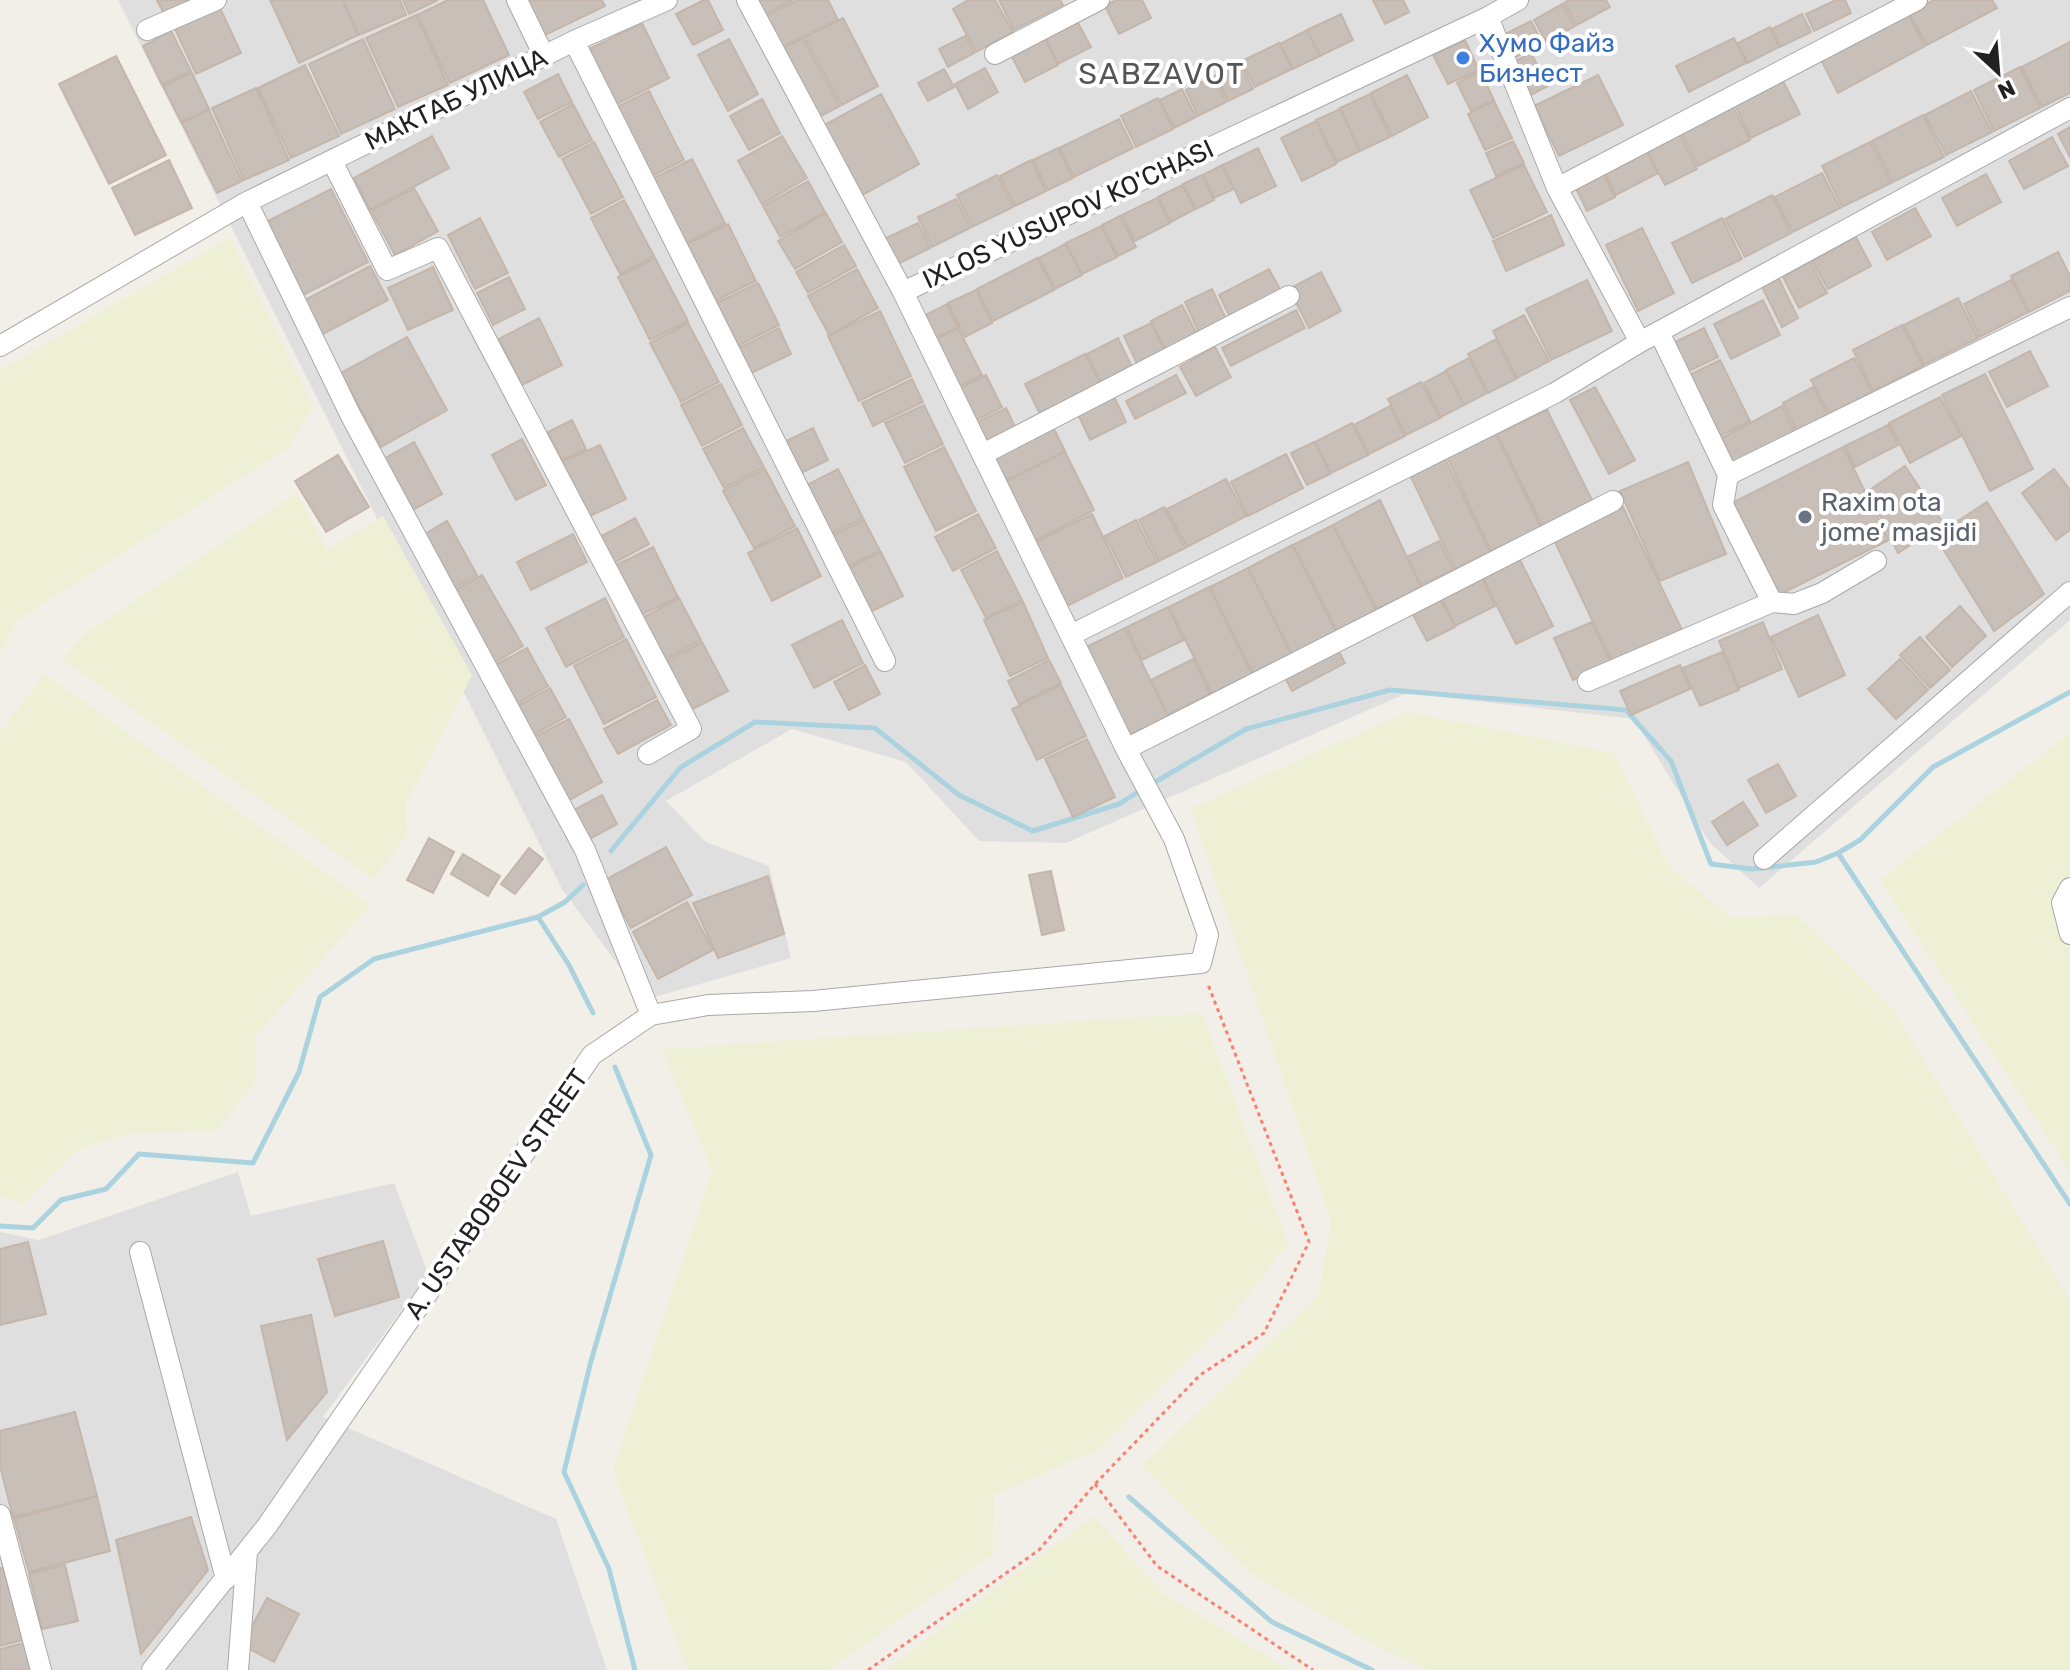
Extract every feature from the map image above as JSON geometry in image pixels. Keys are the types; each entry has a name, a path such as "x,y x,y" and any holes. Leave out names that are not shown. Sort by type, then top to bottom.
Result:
{"street":[{"path":"147,30 216,0"},
{"path":"517,0 544,56"},
{"name":"МАКТАБ УЛИЦА","path":"0,346 247,202 574,41 667,0"},
{"path":"747,0 903,292"},
{"path":"995,54 1099,0"},
{"name":"IXLOS YUSUPOV KO'CHASI","path":"1201,963 1208,935 1174,839 1126,749 903,292 1488,17 1518,0"},
{"path":"1557,188 1917,0"},
{"path":"1488,17 1557,188 1640,342"},
{"path":"574,41 885,661"},
{"path":"1071,635 1555,393 1640,342 2070,108"},
{"path":"332,161 387,270 438,248 691,729 648,754"},
{"path":"247,202 351,416 585,850 651,1015"},
{"path":"983,454 1289,296"},
{"path":"1728,475 2070,307"},
{"path":"1659,332 1728,475 1723,505 1772,602"},
{"path":"1126,749 1613,501"},
{"path":"1588,681 1772,602 1794,604 1822,593 1876,561"},
{"path":"1764,859 2070,592"},
{"path":"2070,888 2062,903 2070,934"},
{"name":"A. USTABOBOEV STREET","path":"152,1670 247,1552 592,1055 651,1015 708,1005 813,1001 1201,963"},
{"path":"140,1252 226,1579"},
{"path":"0,1515 41,1670"},
{"path":"238,1670 247,1552"}],"path":[{"path":"868,1670 1039,1550 1095,1484 1200,1375 1264,1333 1309,1242 1201,963"},
{"path":"1095,1484 1157,1566 1313,1670"}],"shaded area":[{"name":"SABZAVOT","path":"118,0 2070,0 2070,620 1759,888 1710,843 1634,719 1407,693 1066,843 979,841 906,762 792,729 666,801 706,842 769,866 791,958 644,1000 562,889"},
{"path":"238,1172 251,1216 394,1183 428,1274 323,1417 556,1519 607,1670 0,1670 0,1232 39,1240"}],"green space":[{"path":"230,238 313,406 289,447 16,621 0,655 0,370"},
{"path":"297,493 327,550 383,516 472,675 406,804 407,836 373,879 62,659 87,632"},
{"path":"45,674 370,905 256,1036 255,1083 216,1130 127,1134 79,1149 24,1204 0,1197 0,732"},
{"path":"1407,712 1614,753 1669,867 1730,917 1798,916 1892,1008 2070,1300 2070,1670 1429,1670 1386,1651 1253,1575 1142,1466 1318,1296 1331,1222 1191,808"},
{"path":"2070,733 2070,1172 1880,880"},
{"path":"1202,1013 1288,1244 1231,1317 1098,1449 994,1495 993,1554 828,1670 688,1670 613,1471 712,1171 662,1049"},
{"path":"1094,1516 1164,1594 1290,1670 885,1670"}],"building":[{"path":"157,0 193,0 164,14"},
{"path":"270,0 342,0 358,35 299,63"},
{"path":"343,0 400,0 406,15 359,35"},
{"path":"403,0 438,0 409,14"},
{"path":"448,0 483,0 509,55 450,83 417,15"},
{"path":"526,0 602,0 605,6 543,36"},
{"path":"708,0 723,30 693,45 676,14"},
{"path":"755,0 793,0 762,15"},
{"path":"798,0 828,0 838,20 779,49 763,17"},
{"path":"968,0 995,0 1013,32 976,52 953,9"},
{"path":"999,0 1060,0 1063,5 1014,30"},
{"path":"1116,0 1142,0 1151,18 1119,34 1105,6"},
{"path":"1373,0 1403,0 1409,12 1385,24"},
{"path":"1569,0 1606,0 1610,7 1577,25 1564,3"},
{"path":"1836,0 1845,0 1851,13 1814,31 1806,14"},
{"path":"1934,0 1992,0 1997,8 1927,45 1909,13"},
{"path":"1562,4 1575,26 1546,42 1534,20"},
{"path":"220,8 241,53 196,74 175,29"},
{"path":"1341,14 1353,40 1320,56 1307,30"},
{"path":"1802,14 1811,32 1780,47 1772,29"},
{"path":"1908,14 1925,46 1838,93 1821,60"},
{"path":"416,15 448,85 398,107 366,38"},
{"path":"843,18 878,86 842,105 804,37"},
{"path":"1077,21 1091,47 1058,64 1045,37"},
{"path":"1531,21 1543,44 1510,60 1499,37"},
{"path":"642,23 669,78 611,107 583,52"},
{"path":"1770,27 1779,47 1748,63 1738,43"},
{"path":"1307,30 1320,56 1293,69 1280,44"},
{"path":"171,31 191,71 162,85 143,46"},
{"path":"965,36 974,53 948,67 939,49"},
{"path":"1044,37 1058,65 1025,82 1011,55"},
{"path":"802,38 840,106 817,118 779,50"},
{"path":"1734,38 1746,63 1689,92 1676,66"},
{"path":"363,39 395,109 341,134 309,64"},
{"path":"729,39 758,94 728,111 698,55"},
{"path":"1465,40 1479,70 1448,84 1433,55"},
{"path":"2070,42 2070,93 2042,107 2022,67"},
{"path":"1279,43 1292,69 1255,87 1242,61"},
{"path":"1531,53 1548,86 1529,96 1512,63"},
{"path":"116,56 166,155 109,184 59,84"},
{"path":"1241,63 1253,89 1228,101 1216,75"},
{"path":"305,65 339,136 291,158 258,88"},
{"path":"2020,67 2040,108 1994,131 1974,90"},
{"path":"985,68 998,92 968,109 955,84"},
{"path":"944,69 954,87 928,101 918,83"},
{"path":"1480,71 1494,100 1471,111 1457,83"},
{"path":"192,73 209,109 181,122 163,86"},
{"path":"558,74 572,102 538,119 524,92"},
{"path":"1407,75 1428,117 1392,136 1371,93"},
{"path":"1598,75 1623,125 1559,156 1534,106"},
{"path":"1214,76 1226,102 1198,116 1186,90"},
{"path":"1781,77 1800,114 1751,138 1733,101"},
{"path":"256,88 289,160 244,180 212,108"},
{"path":"1182,89 1196,117 1174,128 1160,100"},
{"path":"649,91 684,160 646,179 611,110"},
{"path":"1971,91 1992,132 1946,155 1925,115"},
{"path":"881,94 919,164 859,197 821,127"},
{"path":"1370,94 1390,137 1360,151 1340,108"},
{"path":"1158,98 1173,129 1136,147 1121,116"},
{"path":"762,99 780,133 749,150 730,116"},
{"path":"1494,101 1512,138 1485,150 1468,114"},
{"path":"1731,103 1750,140 1698,166 1679,129"},
{"path":"573,104 592,140 559,157 540,122"},
{"path":"1340,109 1360,151 1337,162 1316,120"},
{"path":"209,110 242,181 217,193 182,123"},
{"path":"1923,115 1944,157 1893,182 1872,141"},
{"path":"1119,119 1133,148 1074,177 1059,148"},
{"path":"1316,121 1336,164 1302,181 1281,138"},
{"path":"2070,127 2070,157 2058,134"},
{"path":"1677,130 1697,169 1665,185 1645,146"},
{"path":"432,136 449,168 370,210 354,178"},
{"path":"782,136 807,178 762,204 738,161"},
{"path":"2052,137 2068,166 2024,189 2009,161"},
{"path":"1513,141 1524,163 1496,176 1486,153"},
{"path":"594,142 623,197 591,214 562,159"},
{"path":"1870,142 1891,183 1842,207 1822,166"},
{"path":"1644,146 1658,173 1616,195 1602,168"},
{"path":"1058,148 1073,178 1048,190 1033,160"},
{"path":"1258,148 1276,186 1241,203 1223,165"},
{"path":"692,159 725,223 681,246 648,181"},
{"path":"169,160 192,208 135,235 112,188"},
{"path":"1031,160 1046,191 1015,206 1000,176"},
{"path":"1222,165 1234,189 1214,198 1203,175"},
{"path":"1524,165 1547,212 1493,238 1470,190"},
{"path":"1601,169 1615,197 1587,211 1573,183"},
{"path":"1822,173 1840,208 1793,232 1775,197"},
{"path":"1986,174 2001,202 1957,226 1942,198"},
{"path":"997,175 1013,207 972,227 957,195"},
{"path":"1202,175 1214,200 1196,209 1183,184"},
{"path":"808,181 825,212 780,237 763,206"},
{"path":"1182,185 1195,209 1171,222 1158,197"},
{"path":"414,188 438,231 395,255 371,211"},
{"path":"331,189 368,262 303,295 266,222"},
{"path":"1772,195 1791,233 1745,257 1725,219"},
{"path":"1157,198 1170,223 1135,241 1122,215"},
{"path":"956,199 970,228 932,247 918,217"},
{"path":"624,200 654,256 620,274 591,218"},
{"path":"1915,208 1931,236 1887,260 1872,232"},
{"path":"826,213 842,242 795,269 778,241"},
{"path":"1551,215 1564,245 1506,271 1493,241"},
{"path":"1120,216 1136,247 1118,256 1102,225"},
{"path":"480,218 508,273 475,289 448,235"},
{"path":"1722,218 1742,259 1692,283 1672,243"},
{"path":"918,223 930,248 892,267 880,241"},
{"path":"728,224 756,281 709,304 681,247"},
{"path":"1101,226 1117,257 1082,274 1066,243"},
{"path":"1642,228 1674,293 1638,311 1606,245"},
{"path":"1856,237 1871,266 1828,289 1812,261"},
{"path":"1065,244 1082,275 1055,289 1039,258"},
{"path":"844,245 856,266 808,293 796,272"},
{"path":"2058,252 2070,276 2070,291 2029,312 2011,276"},
{"path":"655,258 688,321 650,340 618,277"},
{"path":"1037,258 1054,290 993,321 977,289"},
{"path":"1810,262 1827,293 1799,308 1783,277"},
{"path":"370,266 388,300 323,334 305,300"},
{"path":"433,267 453,310 408,330 388,288"},
{"path":"857,269 878,308 829,335 808,296"},
{"path":"1269,269 1282,293 1231,319 1219,295"},
{"path":"1321,272 1341,311 1309,328 1289,289"},
{"path":"509,277 525,309 493,325 477,293"},
{"path":"1779,279 1798,318 1782,327 1762,287"},
{"path":"1587,280 1612,331 1551,360 1526,309"},
{"path":"2011,280 2028,312 1980,337 1964,304"},
{"path":"758,283 779,325 732,349 710,306"},
{"path":"1212,289 1227,321 1200,335 1185,302"},
{"path":"976,290 992,323 965,337 948,303"},
{"path":"1958,298 1978,338 1924,365 1904,325"},
{"path":"1763,300 1780,335 1731,359 1714,324"},
{"path":"947,304 958,327 930,341 918,319"},
{"path":"1182,305 1198,336 1167,352 1151,321"},
{"path":"1296,310 1305,328 1231,366 1222,348"},
{"path":"880,311 911,376 859,401 828,336"},
{"path":"1524,315 1549,361 1517,378 1493,331"},
{"path":"539,318 562,365 522,385 499,339"},
{"path":"688,323 719,382 681,402 650,343"},
{"path":"1151,323 1165,353 1138,366 1124,336"},
{"path":"1902,325 1923,366 1873,391 1853,350"},
{"path":"779,328 791,354 745,376 733,351"},
{"path":"958,328 982,375 954,389 930,342"},
{"path":"1704,328 1718,357 1685,373 1671,344"},
{"path":"407,337 447,410 381,447 341,373"},
{"path":"1118,338 1133,369 1102,385 1087,354"},
{"path":"1496,339 1516,379 1488,393 1468,354"},
{"path":"1215,347 1231,377 1196,396 1180,367"},
{"path":"2030,351 2048,386 2007,407 1989,372"},
{"path":"1085,354 1101,385 1041,416 1025,384"},
{"path":"1469,358 1487,393 1464,405 1446,370"},
{"path":"1854,358 1872,392 1829,414 1811,380"},
{"path":"1720,360 1750,421 1716,438 1685,377"},
{"path":"1446,371 1464,405 1441,417 1424,383"},
{"path":"1985,374 2033,469 1990,491 1942,395"},
{"path":"986,375 1002,407 971,423 955,391"},
{"path":"1176,375 1186,393 1135,419 1126,401"},
{"path":"912,379 923,402 873,426 862,403"},
{"path":"1421,382 1440,418 1406,435 1388,399"},
{"path":"721,384 742,425 702,446 681,405"},
{"path":"1595,387 1635,460 1609,474 1570,400"},
{"path":"1813,387 1827,415 1797,431 1783,403"},
{"path":"1112,392 1126,422 1090,440 1076,410"},
{"path":"1940,397 1961,436 1910,463 1889,423"},
{"path":"924,405 943,444 905,463 885,423"},
{"path":"1390,406 1405,436 1369,454 1354,425"},
{"path":"1782,406 1795,432 1733,464 1720,439"},
{"path":"1006,408 1017,431 983,447 972,425"},
{"path":"1547,410 1593,502 1543,527 1497,434"},
{"path":"572,420 586,449 562,460 548,432"},
{"path":"1352,423 1368,455 1331,473 1315,442"},
{"path":"1052,425 1065,451 1003,482 990,456"},
{"path":"1888,425 1898,445 1855,467 1845,446"},
{"path":"743,428 764,467 724,488 703,449"},
{"path":"813,428 828,460 795,476 780,444"},
{"path":"1496,434 1541,528 1491,551 1447,457"},
{"path":"522,439 546,485 516,500 492,455"},
{"path":"414,442 442,494 407,513 380,461"},
{"path":"1314,442 1330,474 1307,485 1291,453"},
{"path":"600,445 626,499 588,517 562,462"},
{"path":"944,447 976,511 936,531 904,467"},
{"path":"1843,447 1889,540 1773,598 1726,506"},
{"path":"1065,452 1094,510 1033,542 1003,483"},
{"path":"1286,454 1303,488 1248,516 1231,482"},
{"path":"338,455 369,507 326,532 295,481"},
{"path":"1445,459 1490,552 1455,569 1410,475"},
{"path":"1688,462 1726,554 1660,581 1620,491"},
{"path":"1905,466 1943,523 1898,553 1868,491"},
{"path":"765,469 795,526 754,548 723,491"},
{"path":"838,469 863,518 827,536 803,487"},
{"path":"2054,469 2070,490 2070,530 2056,540 2022,493"},
{"path":"1226,479 1246,516 1187,547 1167,509"},
{"path":"1380,500 1421,587 1377,609 1333,525"},
{"path":"1987,502 2044,594 1994,631 1935,536"},
{"path":"1164,507 1185,548 1159,561 1139,520"},
{"path":"1623,507 1682,630 1612,662 1554,540"},
{"path":"978,514 996,548 953,571 935,537"},
{"path":"1092,514 1123,578 1065,607 1034,543"},
{"path":"635,518 649,544 614,563 600,537"},
{"path":"864,520 880,551 843,569 828,538"},
{"path":"1136,520 1157,562 1126,577 1105,536"},
{"path":"447,521 477,575 450,590 420,537"},
{"path":"1333,525 1376,610 1337,631 1293,545"},
{"path":"797,528 821,576 772,601 748,553"},
{"path":"573,534 587,562 531,590 517,562"},
{"path":"1439,541 1453,570 1421,585 1407,557"},
{"path":"1292,545 1336,632 1292,654 1248,568"},
{"path":"653,547 678,597 641,615 616,565"},
{"path":"997,551 1022,600 986,618 961,570"},
{"path":"881,552 903,596 866,614 844,571"},
{"path":"1518,556 1553,626 1516,644 1481,574"},
{"path":"1248,568 1291,654 1253,673 1210,587"},
{"path":"1480,574 1495,606 1455,626 1440,594"},
{"path":"482,575 523,646 492,664 451,592"},
{"path":"1209,587 1252,674 1212,694 1169,607"},
{"path":"1438,595 1455,627 1427,641 1410,609"},
{"path":"605,598 624,637 566,667 546,628"},
{"path":"679,598 701,640 664,660 642,618"},
{"path":"1023,602 1048,658 1010,676 984,620"},
{"path":"1960,606 1986,636 1952,667 1926,637"},
{"path":"1168,607 1184,640 1142,660 1127,627"},
{"path":"1818,615 1845,675 1799,697 1771,637"},
{"path":"842,620 863,663 814,688 792,645"},
{"path":"1592,622 1611,663 1573,680 1554,638"},
{"path":"1763,622 1782,669 1739,688 1719,641"},
{"path":"1125,628 1168,716 1123,738 1080,650"},
{"path":"1920,637 1950,670 1930,688 1900,655"},
{"path":"626,639 656,697 604,724 574,666"},
{"path":"702,642 728,691 691,710 665,662"},
{"path":"1335,644 1345,663 1292,691 1282,672"},
{"path":"527,648 548,686 515,705 493,666"},
{"path":"1722,652 1739,690 1700,706 1683,668"},
{"path":"1193,659 1210,694 1168,715 1151,680"},
{"path":"1900,659 1928,690 1896,719 1868,689"},
{"path":"1049,660 1061,683 1019,704 1008,681"},
{"path":"865,665 880,694 849,710 834,682"},
{"path":"1680,665 1690,689 1631,715 1620,691"},
{"path":"1061,685 1086,736 1037,760 1012,709"},
{"path":"550,688 566,717 531,736 516,707"},
{"path":"657,700 671,725 618,754 604,729"},
{"path":"569,719 602,782 566,802 532,738"},
{"path":"1087,739 1115,797 1073,817 1045,759"},
{"path":"1778,764 1796,796 1766,813 1748,780"},
{"path":"602,795 617,824 588,840 572,811"},
{"path":"1743,802 1758,825 1727,845 1712,822"},
{"path":"429,838 454,852 433,893 407,880"},
{"path":"666,847 692,895 631,928 605,880"},
{"path":"529,848 543,859 515,894 501,884"},
{"path":"463,854 500,876 488,896 451,874"},
{"path":"1051,871 1064,930 1042,935 1029,875"},
{"path":"768,876 784,934 718,958 693,903"},
{"path":"687,902 713,950 658,979 633,932"},
{"path":"383,1241 399,1297 335,1316 318,1259"},
{"path":"28,1242 46,1314 0,1325 0,1249"},
{"path":"311,1315 327,1392 287,1440 261,1326"},
{"path":"75,1412 97,1496 13,1517 0,1466 0,1431"},
{"path":"97,1496 110,1551 29,1572 14,1519"},
{"path":"191,1517 208,1570 141,1654 116,1540"},
{"path":"65,1565 78,1621 42,1629 29,1574"},
{"path":"0,1568 3,1568 23,1640 0,1646"},
{"path":"267,1598 299,1614 274,1662 242,1645"},
{"path":"24,1643 30,1670 0,1670 0,1649"}],"waterway":[{"path":"1150,785 1246,729 1390,690 1626,710 1671,761 1711,864 1752,869 1816,862 1838,853 1860,840 1933,767 2070,692"},
{"path":"611,851 681,767 755,722 875,728 959,795 1033,831 1119,804 1141,790"},
{"path":"1838,853 2070,1204"},
{"path":"0,1226 33,1228 61,1200 106,1189 139,1154 253,1163 299,1072 320,997 374,959 538,917 565,902 583,885"},
{"path":"538,917 569,965 593,1013"},
{"path":"615,1067 651,1155 591,1361 564,1472 609,1569 635,1670"},
{"path":"1129,1497 1272,1622 1372,1670"}],"place":[{"name":"Хумо Файз Бизнест","path":"1463,58"},
{"name":"Raxim ota jome’ masjidi","path":"1805,517"}],"district":[{"name":"SABZAVOT","path":"1162,74"}]}
